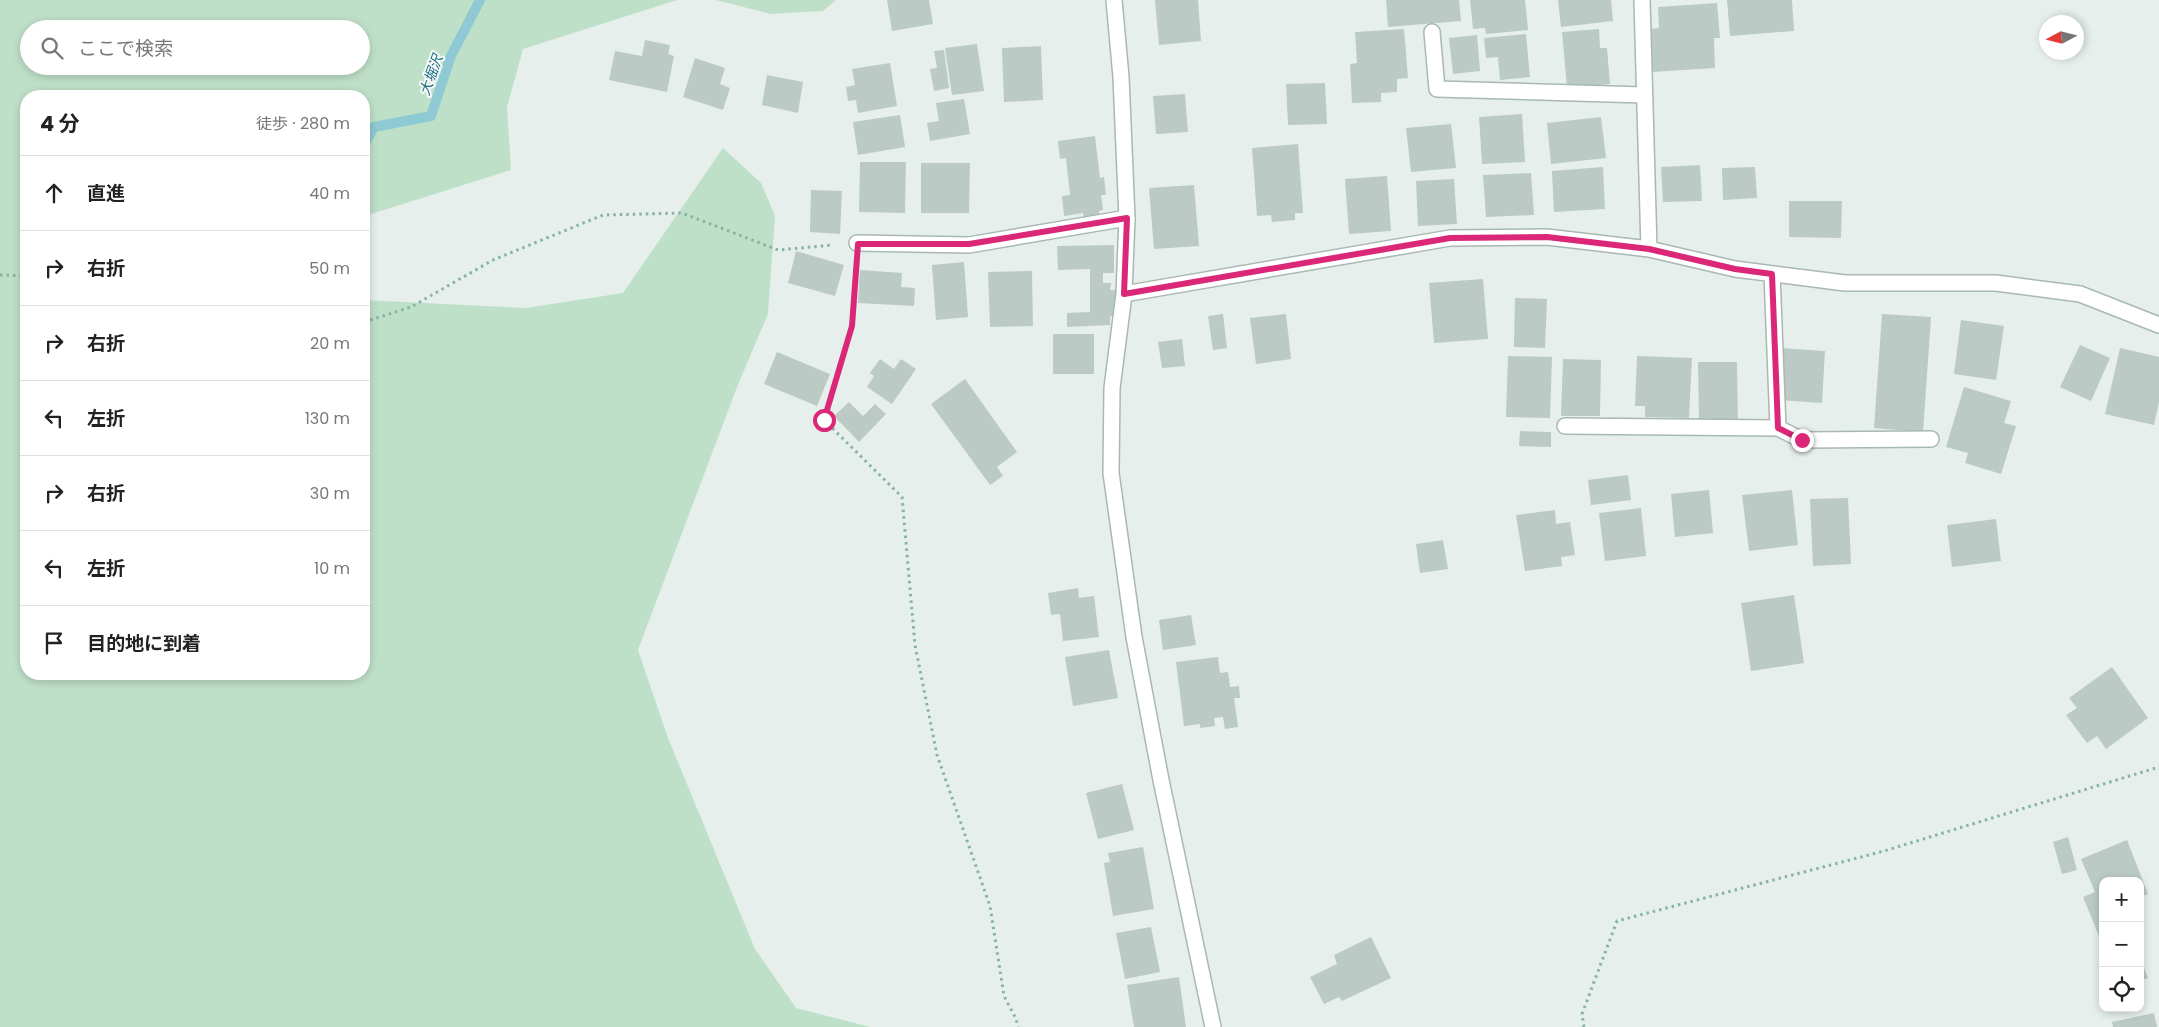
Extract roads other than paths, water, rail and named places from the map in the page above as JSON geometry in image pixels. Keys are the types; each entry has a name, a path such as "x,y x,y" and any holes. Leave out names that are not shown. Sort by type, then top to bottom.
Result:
{"street":[{"path":"1114,0 1121,77 1127,218 1124,294 1112,388 1111,473 1134,637 1213,1027"},
{"path":"1642,0 1649,249"},
{"path":"1432,32 1437,89 1644,95"},
{"path":"858,244 969,244 1127,218"},
{"path":"1124,294 1450,238 1547,237 1649,249 1735,269 1845,283 1996,284 2080,294 2159,325"},
{"path":"1772,274 1778,428"},
{"path":"1565,426 1778,428 1802,440 1931,439"}],"waterway":[{"name":"大堀沢","path":"370,134 374,127 431,116 451,56 480,0"}]}
